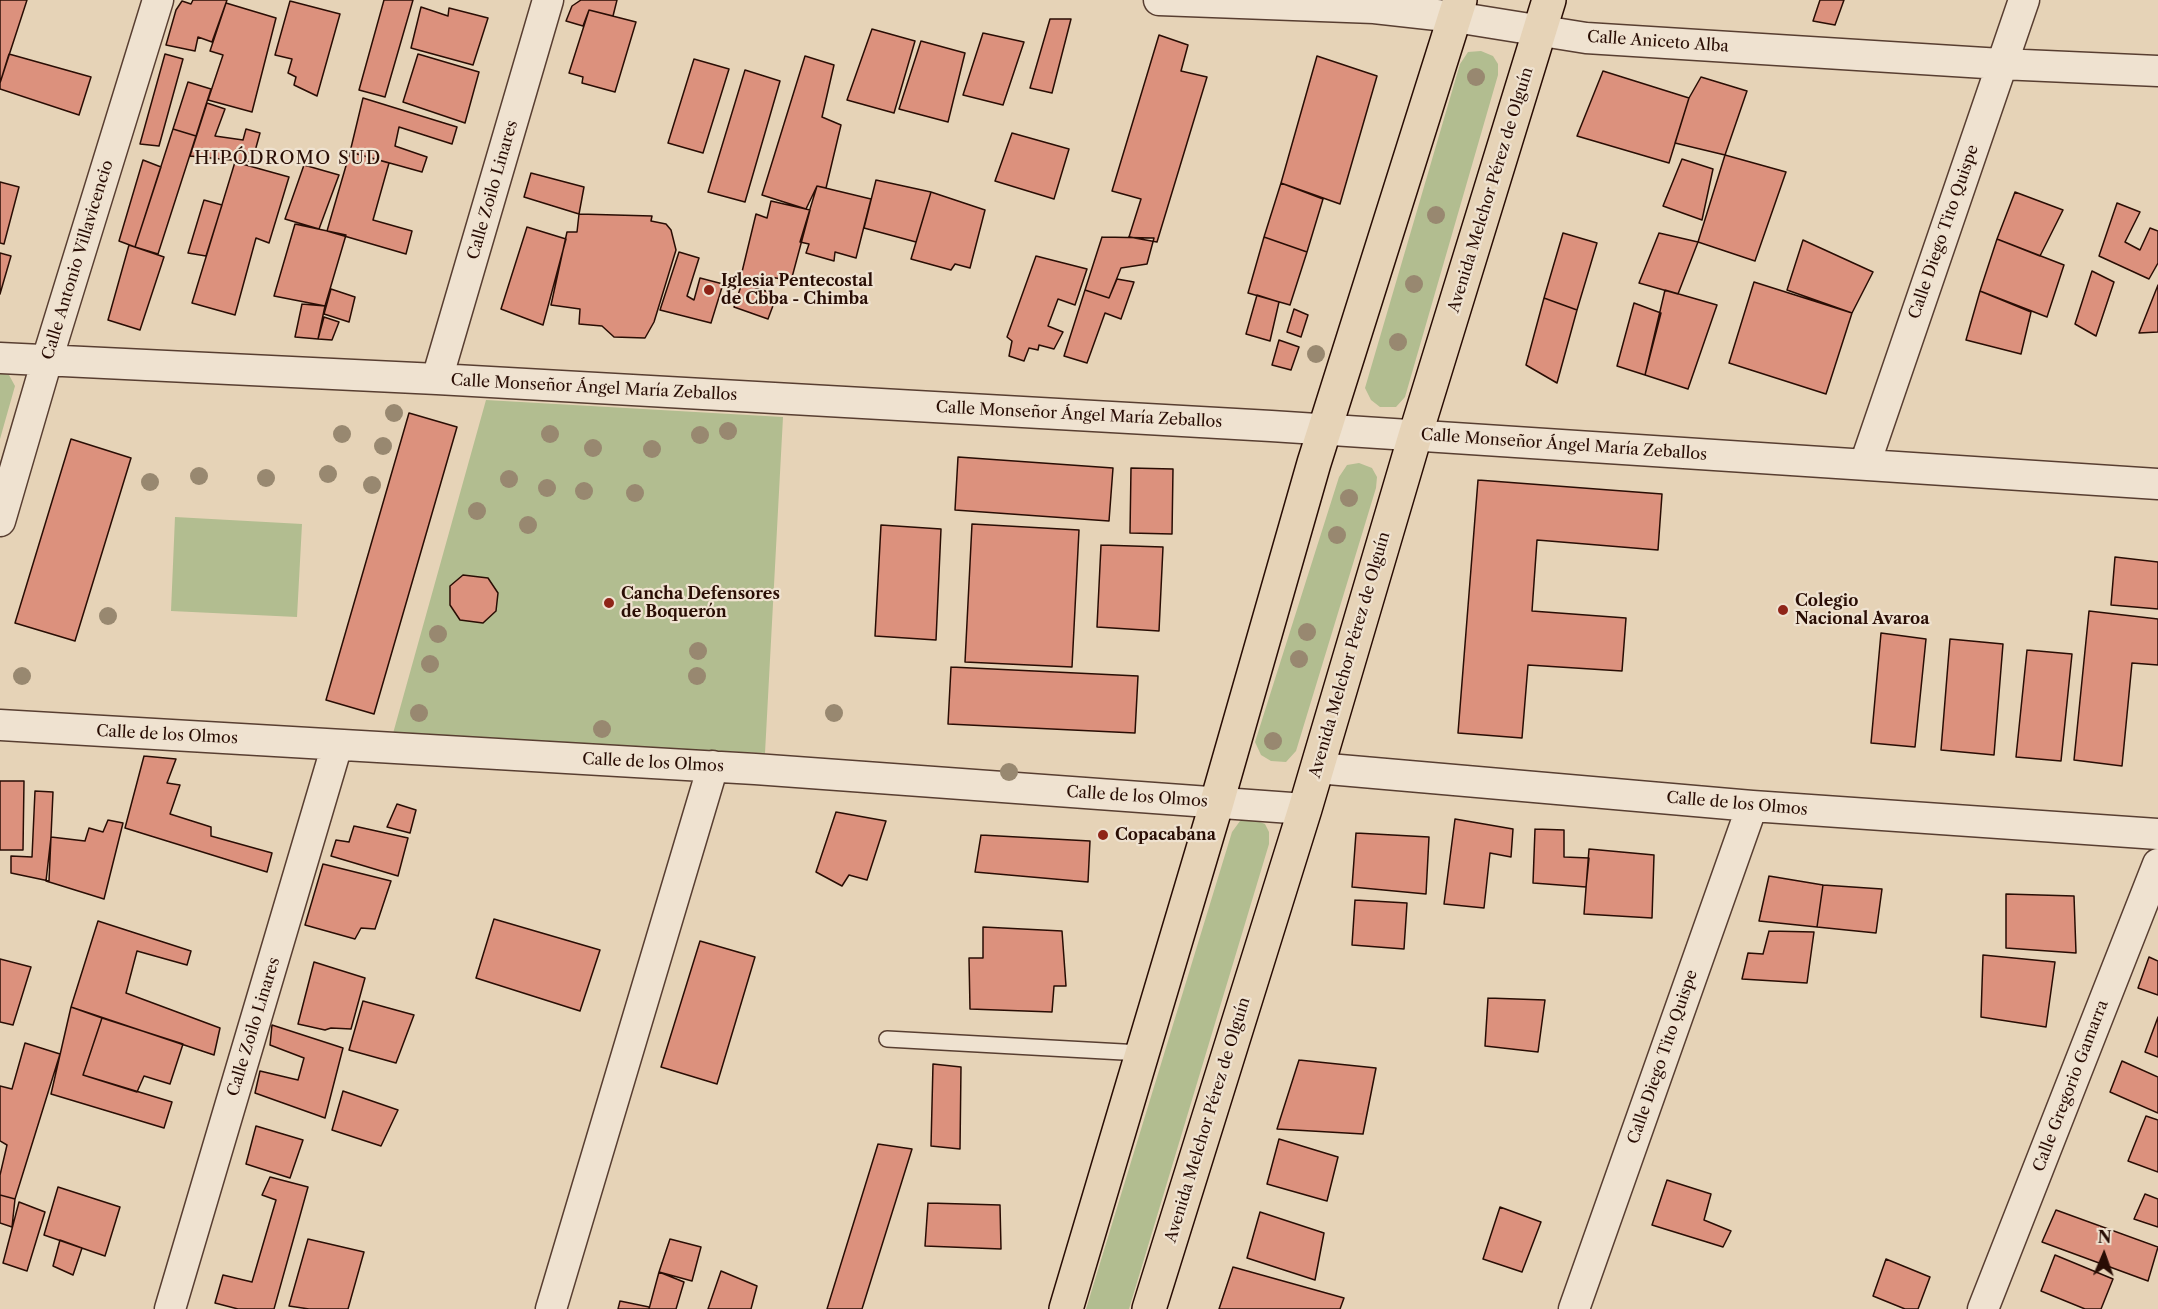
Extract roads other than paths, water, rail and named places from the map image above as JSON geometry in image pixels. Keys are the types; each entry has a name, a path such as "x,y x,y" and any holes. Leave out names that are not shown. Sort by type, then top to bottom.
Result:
{"highway":[{"path":"1066,1309 1217,802 1314,462 1457,8"},
{"name":"Avenida Melchor Pérez de Olguín","path":"1149,1309 1305,809 1415,436 1545,15"}],"street":[{"name":"Calle Antonio Villavicencio","path":"0,521 46,360 158,0"},
{"name":"Calle Zoilo Linares","path":"437,379 548,0"},
{"name":"Calle Aniceto Alba","path":"1159,0 1374,8 1457,8 1545,15 1586,38 2001,64 2158,71"},
{"name":"Calle Diego Tito Quispe","path":"1865,464 2024,0"},
{"name":"Calle Monseñor Ángel María Zeballos","path":"0,358 437,379 1326,429 2158,484"},
{"name":"Calle de los Olmos","path":"0,725 713,766 1305,809"},
{"name":"Calle Zoilo Linares","path":"170,1309 337,745"},
{"path":"551,1309 713,766"},
{"name":"Calle de los Olmos","path":"1317,768 1752,806 2158,834"},
{"name":"Calle Diego Tito Quispe","path":"1575,1309 1752,806"},
{"name":"Calle Gregorio Gamarra","path":"1983,1309 2158,864"}],"lane":[{"path":"887,1039 1141,1053"}],"place":[{"name":"Iglesia Pentecostal de Cbba - Chimba","path":"709,290"},
{"name":"Cancha Defensores de Boquerón","path":"609,603"},
{"name":"Colegio Nacional Avaroa","path":"1783,610"},
{"name":"Copacabana","path":"1103,835"}],"district":[{"name":"HIPÓDROMO SUD","path":"288,159"}]}
